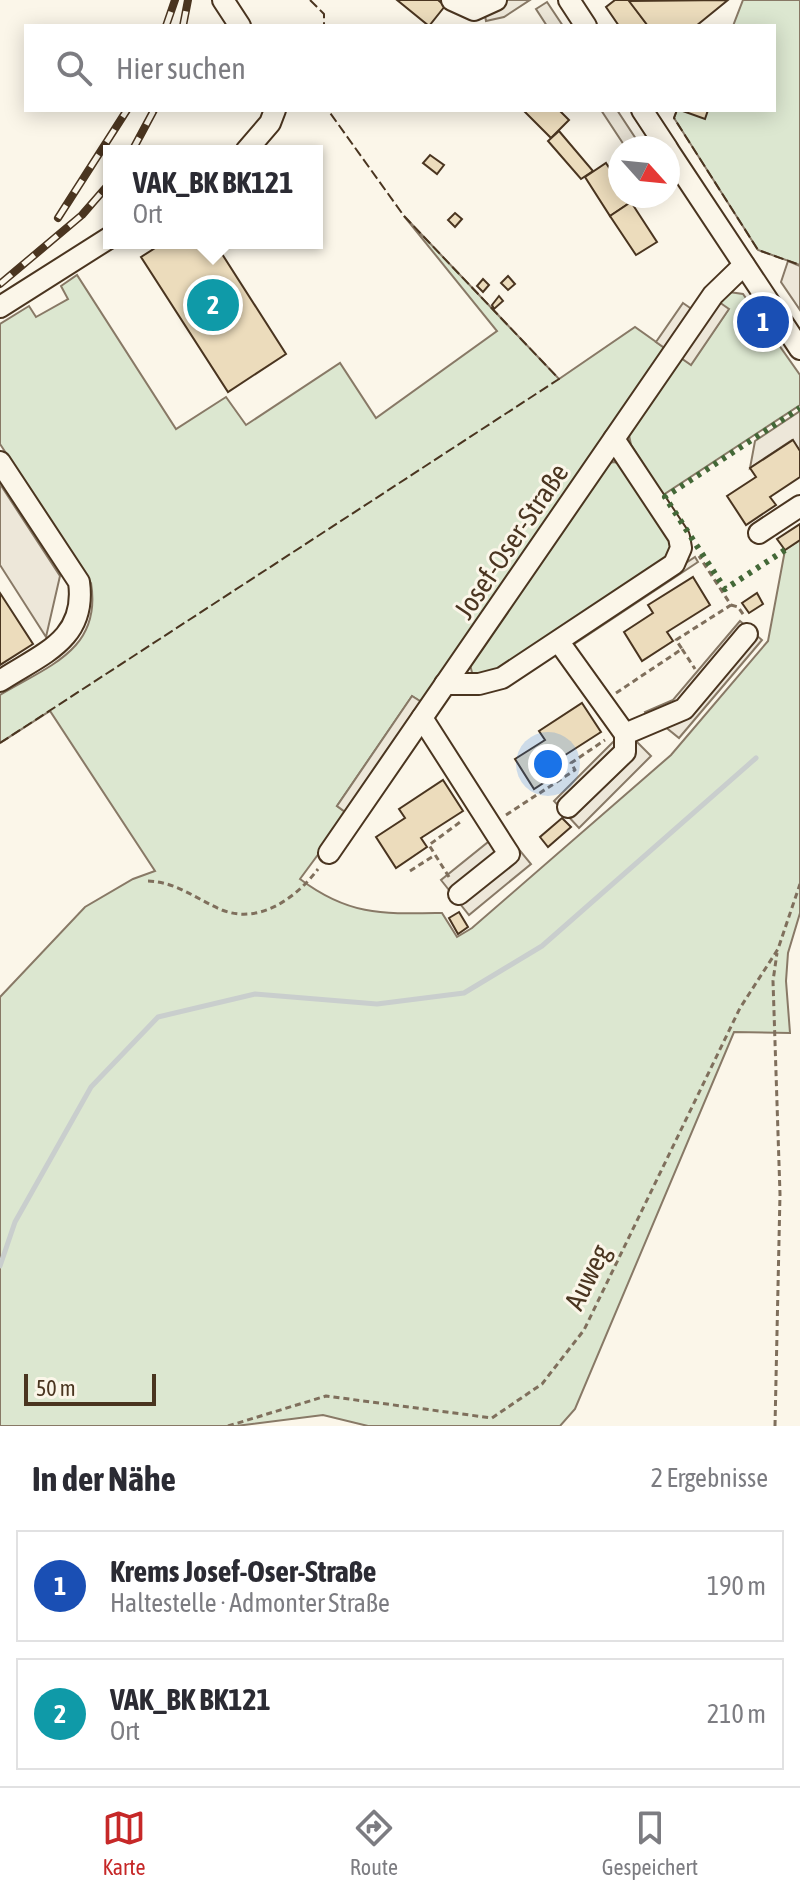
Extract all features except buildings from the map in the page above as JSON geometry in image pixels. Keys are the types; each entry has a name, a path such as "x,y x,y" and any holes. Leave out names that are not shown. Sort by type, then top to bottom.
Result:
{"street":[{"path":"223,0 239,24"},
{"path":"452,0 474,10 496,0"},
{"path":"569,0 585,24"},
{"path":"251,145 270,123 274,112"},
{"path":"643,112 659,136"},
{"path":"680,167 800,349"},
{"path":"0,307 103,242"},
{"name":"Josef-Oser-Straße","path":"329,853 713,295 744,265"},
{"path":"445,684 491,683 559,642 674,564 681,548 679,537 614,439"},
{"path":"0,462 79,582 83,605 76,625 59,642 0,681"},
{"path":"759,533 800,506"},
{"path":"624,732 684,709 747,634"},
{"path":"559,642 624,732 625,752 568,807"},
{"path":"422,718 509,854 459,894"}],"path":[{"path":"602,702 682,649 676,640 731,605 698,555 681,548"},
{"path":"459,894 429,845 575,770 571,763 624,732"},
{"path":"148,881 166,881 226,912 270,909 290,900 329,853"},
{"path":"410,871 435,855"},
{"name":"Auweg","path":"228,1426 326,1396 492,1418 542,1384 584,1330 740,1008 778,949 800,884"},
{"path":"775,1426 780,1194 773,981 778,949"}],"green space":[{"path":"743,0 800,0 800,265 758,250 674,118 676,112 776,112 776,24 734,24"},
{"path":"404,216 559,379 635,327 666,349 423,703 412,696 337,806 348,814 300,879 335,900 367,910 442,913 457,937 472,928 671,755 768,641 785,550 800,540 800,913 788,953 786,981 790,1033 734,1032 575,1409 560,1426 368,1426 323,1415 236,1426 0,1426 0,997 85,907 133,879 155,871 50,711 0,743 0,695 68,653 88,625 92,606 91,583 0,444 0,324 29,306 36,317 68,299 61,286 77,275 176,429 226,397 246,425 340,363 376,418 497,331"},
{"path":"729,292 743,294 800,375 800,405 663,495 631,445 629,435 681,358 691,364 728,310 719,302"},
{"path":"609,463 621,464 673,538 668,559 499,674 473,676 470,665"}],"shaded area":[{"path":"482,0 530,0 504,17 486,21"},
{"path":"547,2 562,24 546,24 536,9"},
{"path":"602,112 618,112 634,136 618,136"},
{"path":"788,261 800,266 800,310 781,282"},
{"path":"719,302 729,309 691,365 681,358"},
{"path":"683,303 693,310 666,349 656,342"},
{"path":"800,411 800,451 792,440 750,468 755,441"},
{"path":"0,484 60,576 46,637 0,565"},
{"path":"695,557 698,562 571,646 568,641"},
{"path":"740,621 762,640 679,738 664,726 653,730 645,712 673,700"},
{"path":"412,696 423,703 348,814 337,806"},
{"path":"616,739 636,741 651,756 579,828 554,801"},
{"path":"503,830 531,864 469,915 441,880"}],"waterway":[{"path":"0,1266 15,1222 91,1087 158,1017 255,994 377,1004 464,993 542,946 756,758"}],"railway":[{"path":"167,24 175,0"},
{"path":"183,24 188,0"},
{"path":"105,145 126,112"},
{"path":"135,145 153,112"},
{"path":"58,218 103,148"},
{"path":"0,284 82,215 103,191"}],"hedge":[{"path":"785,550 725,589 665,497 800,408"}],"fence":[{"path":"310,0 324,14 324,24"},
{"path":"0,743 559,379 404,216 329,112"},
{"path":"676,112 674,118 758,250 800,265"}],"place":[{"name":"VAK_BK BK121","path":"213,305"},
{"name":"Krems Josef-Oser-Straße","path":"763,322"}]}
